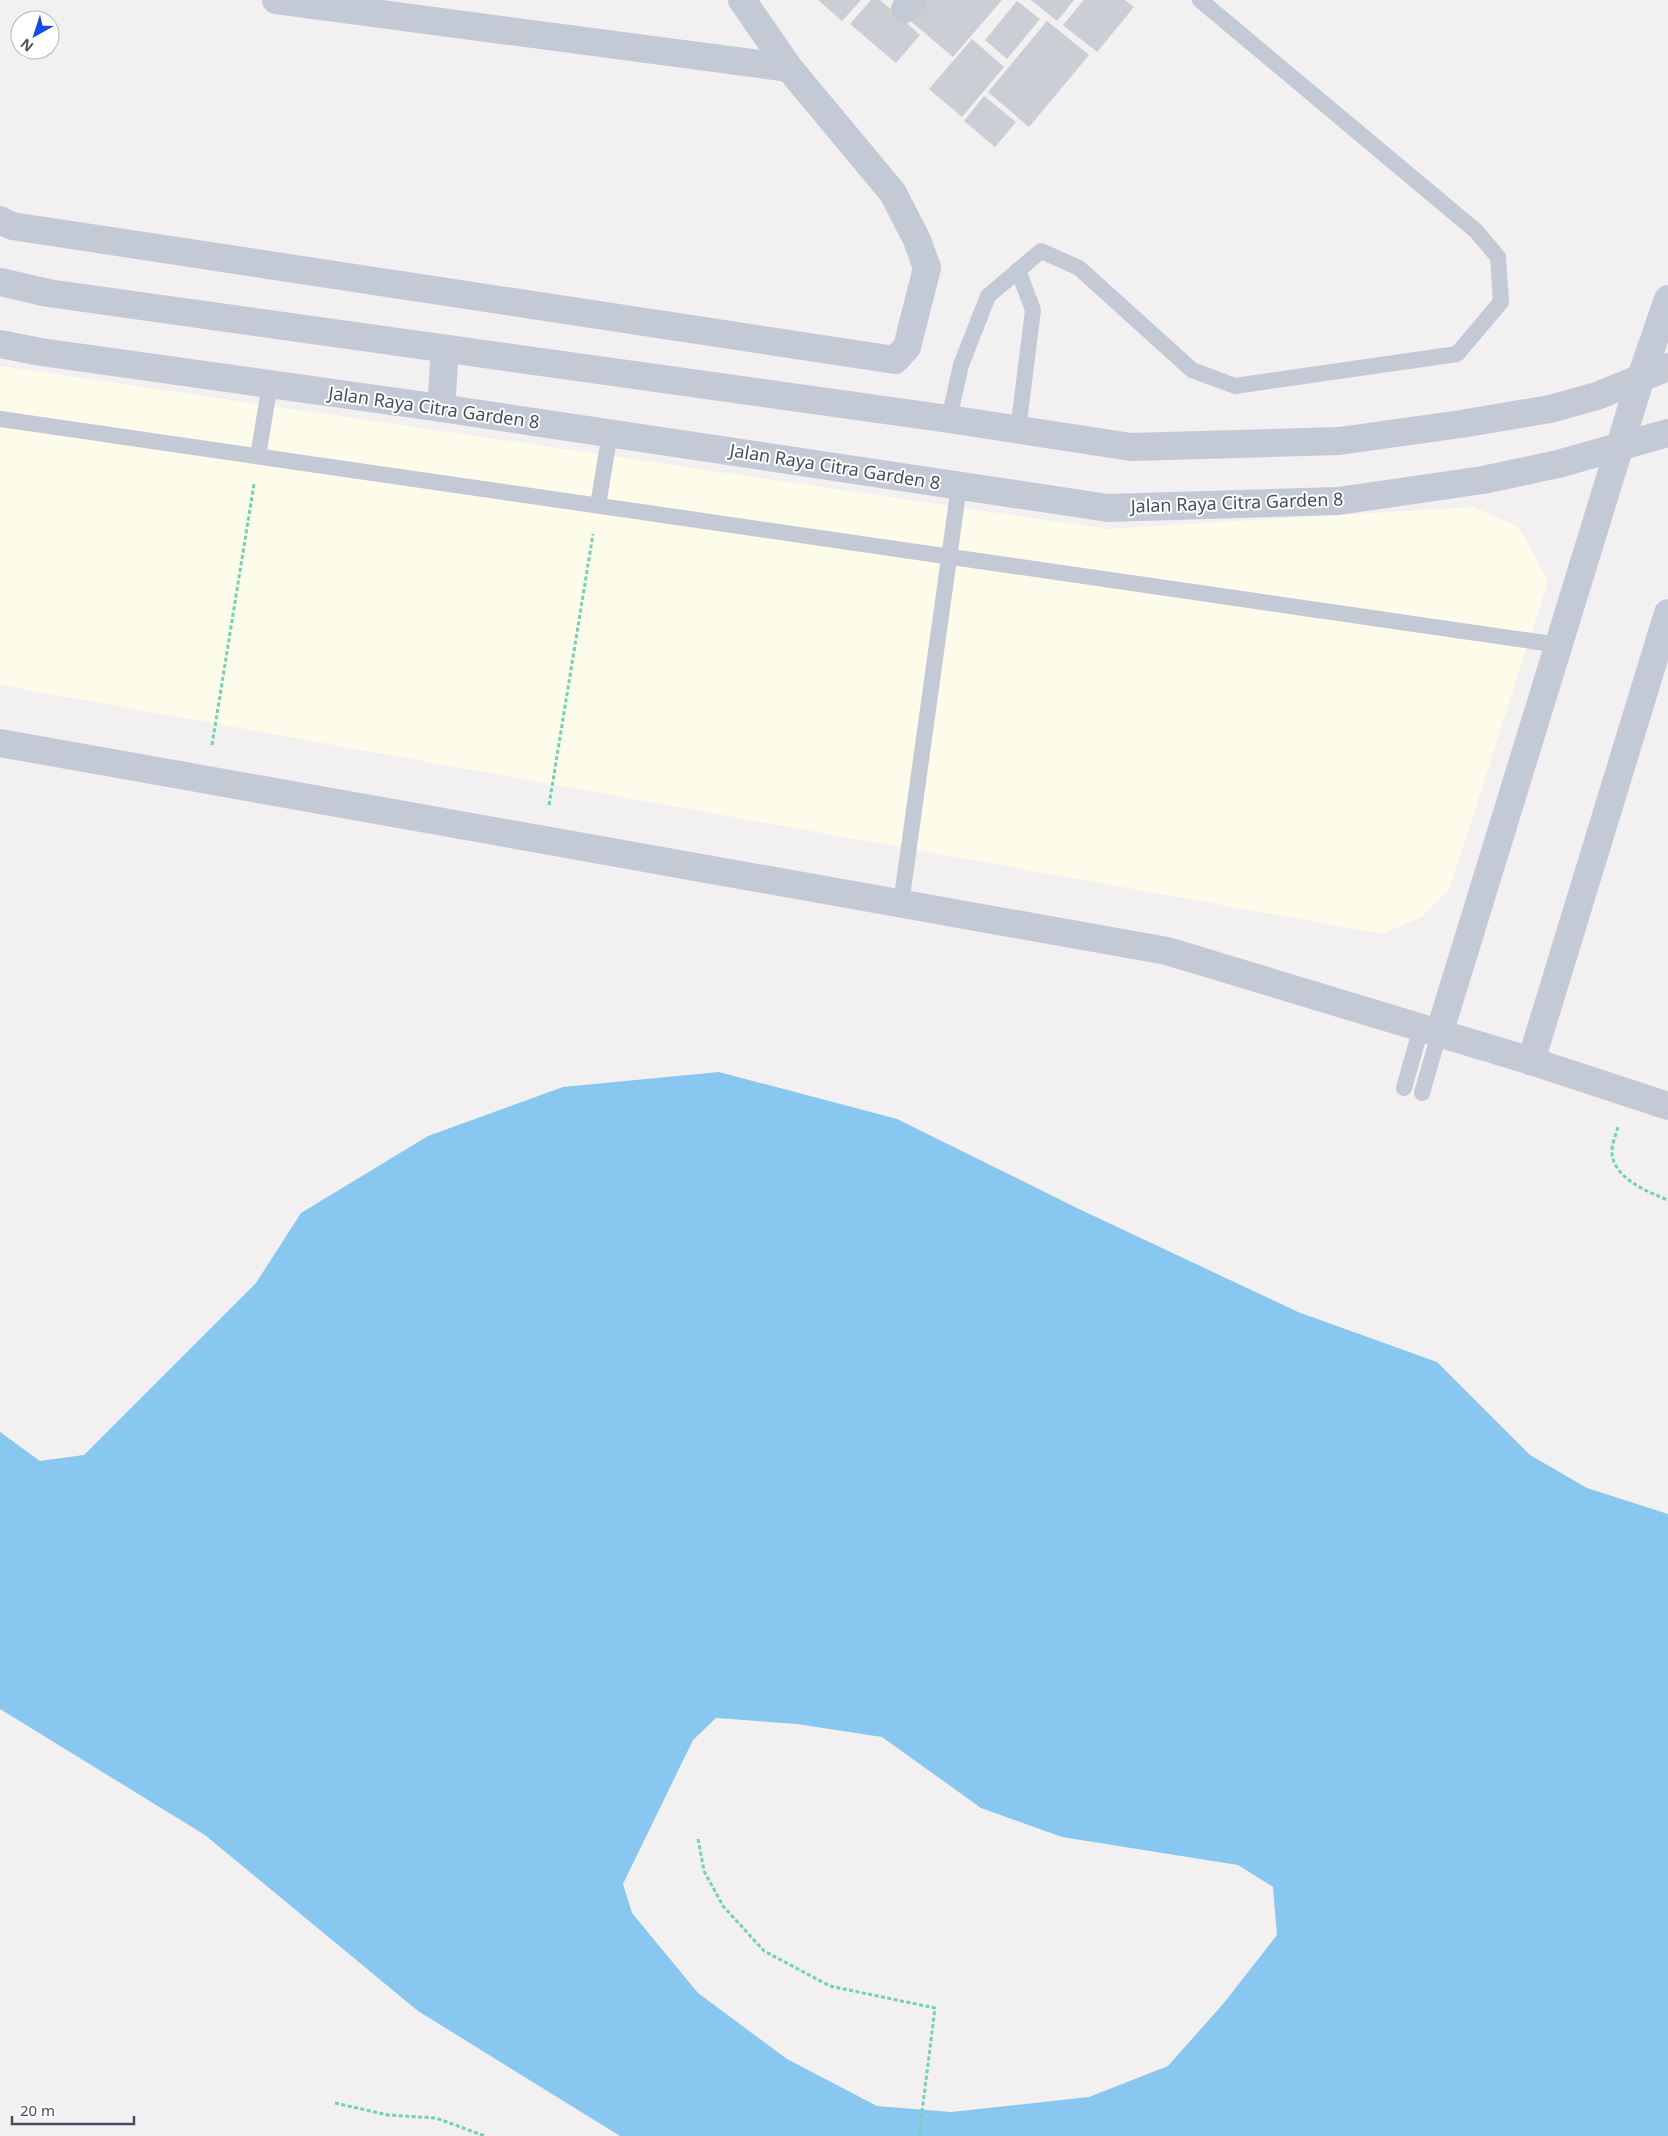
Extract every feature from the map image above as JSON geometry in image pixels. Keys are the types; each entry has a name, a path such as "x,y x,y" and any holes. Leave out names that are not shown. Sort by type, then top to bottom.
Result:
{"street":[{"path":"276,0 789,68"},
{"path":"6,223 895,360 907,347 928,268 917,240 893,194 789,68 742,0"},
{"path":"0,282 48,293 949,419 1131,447 1339,441 1461,424 1550,409 1598,396 1668,367"},
{"path":"1430,1031 1559,645 1641,377 1668,299"},
{"name":"Jalan Raya Citra Garden 8","path":"0,344 41,352 440,408 1108,508 1338,501 1483,480 1558,464 1668,433"},
{"path":"440,408 445,349"},
{"path":"1531,1061 1668,612"},
{"path":"0,743 1167,951 1531,1061 1668,1106"}],"lane":[{"path":"949,419 961,365 988,296 1041,251 1079,268 1192,370 1235,386 1457,354 1501,302 1498,257 1476,231 1200,0"},
{"path":"1018,270 1033,310 1018,430"},
{"path":"258,456 270,384"},
{"path":"0,419 1559,645"},
{"path":"598,505 610,433"},
{"path":"901,904 959,486"},
{"path":"1404,1088 1430,1031"},
{"path":"1422,1093 1430,1031"}],"path":[{"path":"206,780 258,456"},
{"path":"543,840 598,505"},
{"path":"1624,1092 1612,1154 1621,1174 1654,1194 1668,1200"},
{"path":"698,1839 704,1871 724,1906 764,1951 830,1986 935,2008 919,2136"},
{"path":"335,2103 388,2115 436,2118 484,2136"}],"shaded area":[{"path":"0,366 1107,529 1474,507 1519,527 1548,581 1450,888 1422,917 1383,934 0,685"}],"water":[{"path":"719,1072 897,1119 1079,1209 1298,1312 1437,1362 1530,1455 1587,1488 1668,1514 1668,2136 620,2136 418,2011 205,1835 0,1709 0,1432 40,1461 84,1455 256,1283 301,1213 428,1136 563,1087","holes":["716,1718 797,1724 882,1737 981,1808 1062,1837 1238,1865 1273,1887 1277,1935 1223,2004 1168,2066 1089,2097 951,2112 877,2106 787,2059 698,1993 632,1913 623,1884 693,1740"]}],"building":[{"path":"818,0 861,0 842,21"},
{"path":"871,0 880,0 920,35 896,63 850,24"},
{"path":"922,0 1002,0 953,57 907,18"},
{"path":"1031,0 1074,0 1057,21"},
{"path":"1084,0 1125,0 1134,7 1097,52 1063,25"},
{"path":"1017,1 1040,19 1007,59 985,40"},
{"path":"1047,21 1089,55 1029,127 988,92"},
{"path":"972,39 1004,67 962,117 929,89"},
{"path":"984,96 1016,122 995,147 964,121"}]}
